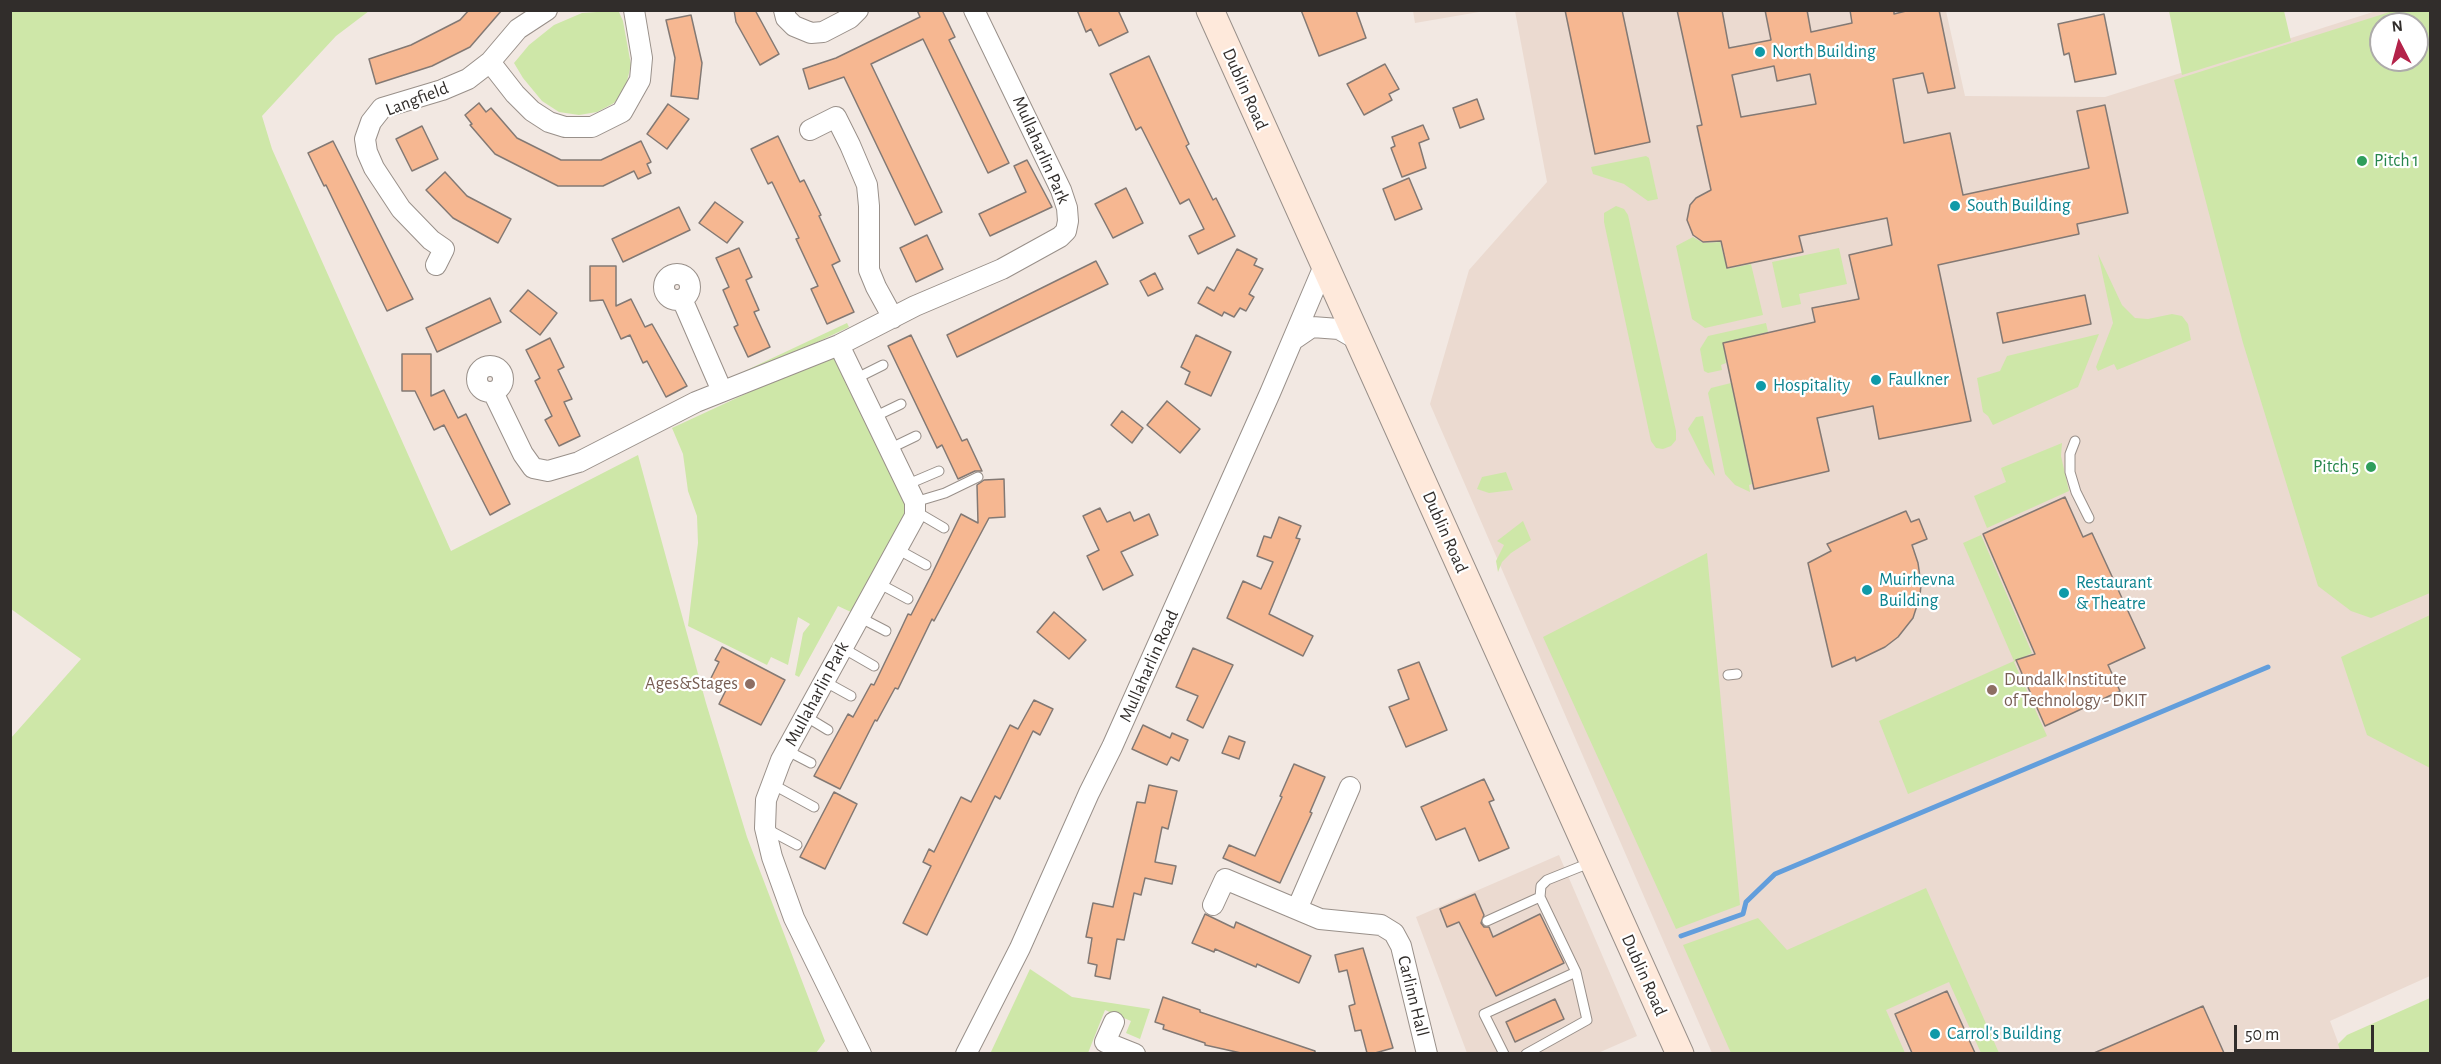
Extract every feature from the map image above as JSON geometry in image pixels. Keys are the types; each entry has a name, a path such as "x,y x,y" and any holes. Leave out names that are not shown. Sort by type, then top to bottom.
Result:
{"main road":[{"name":"Dublin Road","path":"1210,10 1680,1053"}],"street":[{"name":"Langfield","path":"436,266 444,249 431,240 390,196 374,168 367,152 366,139 371,122 382,108 442,90 468,79 490,62 518,29 547,10"},
{"path":"490,62 515,94 532,111 549,123 565,127 592,127 622,112 640,80 642,58 634,10"},
{"path":"784,10 786,18 794,26 810,33 823,32 850,18 858,10"},
{"name":"Mullaharlin Park","path":"493,392 523,454 533,468 548,471 579,462 722,391 839,345 1002,269 1060,237 1066,231 1067,208 1062,190 978,19"},
{"path":"810,130 836,117 850,146 867,185 869,270 893,318"},
{"name":"Mullaharlin Road","path":"966,1053 1020,948 1112,747 1324,266"},
{"path":"682,299 722,391"},
{"path":"1293,340 1312,327 1339,329 1358,340"},
{"path":"839,345 912,500"},
{"name":"Mullaharlin Park","path":"861,1053 794,918 772,857 765,828 766,800 786,750 821,680 842,647 915,516 912,500"},
{"path":"1297,909 1350,787"},
{"name":"Carlinn Hall","path":"1213,905 1225,879 1320,919 1382,926 1394,933 1401,946 1427,1053"},
{"path":"1114,1022 1105,1042 1135,1053"}],"lane":[{"path":"855,379 883,366"},
{"path":"874,417 901,404"},
{"path":"889,449 916,436"},
{"path":"2075,441 2070,454 2070,472 2076,492 2089,518"},
{"path":"912,500 939,471"},
{"path":"912,500 945,493 978,477"},
{"path":"912,500 944,528"},
{"path":"897,549 926,565"},
{"path":"878,583 908,599"},
{"path":"859,617 886,631"},
{"path":"842,647 874,666"},
{"path":"821,680 851,696"},
{"path":"805,716 828,730"},
{"path":"786,750 811,763"},
{"path":"772,784 814,807"},
{"path":"765,828 797,844"},
{"path":"1526,1053 1587,1020 1576,972 1563,934 1540,897 1541,886 1547,880 1594,861"},
{"path":"1487,921 1540,897"},
{"path":"1504,1053 1484,1014 1576,972"}],"shaded area":[{"path":"1413,10 1485,11 1415,23"},
{"name":"Dundalk Institute of Technology - DKIT","path":"1515,11 1946,11 1965,96 2105,97 2369,13 2369,72 2429,72 2429,12 2373,12 2430,11 2430,976 2330,1021 2342,1053 1712,1053 1430,404 1469,270 1547,182"},
{"path":"1559,855 1637,1036 1598,1053 1467,1053 1416,917"}],"green space":[{"path":"11,10 369,11 336,36 262,116 272,149 451,551 638,455 706,703 747,837 825,1041 816,1053 11,1053 11,738 81,659 11,609"},
{"path":"2396,10 2430,11 2430,593 2371,618 2351,611 2318,586 2243,343 2174,80 2369,19 2369,72 2429,72 2429,12 2390,12"},
{"path":"2169,11 2284,11 2291,41 2182,75"},
{"path":"619,12 623,21 631,65 625,89 614,103 597,112 579,115 559,112 542,101 514,63 529,45 554,25 582,13"},
{"path":"1646,156 1649,158 1658,199 1648,201 1624,184 1593,174 1591,167"},
{"path":"1616,206 1624,209 1628,215 1676,431 1676,440 1671,446 1663,449 1656,448 1651,441 1604,222 1604,213"},
{"path":"1693,237 1703,243 1720,242 1727,269 1751,264 1763,315 1705,328 1692,319 1676,246"},
{"path":"1839,248 1847,284 1799,294 1801,304 1782,308 1772,262"},
{"path":"2098,254 2122,305 2135,318 2148,319 2172,314 2182,316 2188,324 2191,340 2117,370 2114,364 2098,371 2096,367 2113,323"},
{"path":"847,323 849,327 744,377 732,377"},
{"path":"1766,323 1768,332 1723,343 1726,363 1721,365 1722,370 1708,373 1704,371 1700,349 1708,336"},
{"path":"2099,334 2078,387 1993,425 1983,412 1977,378 2000,371 2007,356"},
{"path":"832,356 837,358 905,492 908,511 853,613 838,606 799,677 795,675 803,633 810,624 798,617 788,665 771,657 767,665 688,626 698,543 697,516 688,491 683,454 672,428 823,358"},
{"path":"1731,383 1752,484 1749,485 1750,492 1735,485 1725,474 1708,393 1711,388"},
{"path":"1703,416 1715,476 1705,463 1688,429 1696,417"},
{"path":"2062,443 2061,456 2069,491 1987,528 1974,496 2006,482 2001,468"},
{"path":"1506,472 1513,490 1489,493 1477,489 1482,477"},
{"path":"1523,521 1531,540 1511,553 1502,562 1498,572 1496,561 1504,545 1497,541"},
{"path":"1981,535 2032,653 2014,662 2047,736 1908,794 1879,721 2014,661 1963,543"},
{"path":"1707,553 1740,905 1676,929 1543,637"},
{"path":"2430,615 2430,768 2367,735 2341,657"},
{"path":"1926,888 1999,1053 1981,1053 1949,982 1886,1010 1905,1053 1731,1053 1683,945 1758,918 1787,950"},
{"path":"1030,969 1072,997 1150,1009 1140,1039 1126,1033 1131,1021 1105,1010 1088,1053 990,1054"},
{"path":"2430,998 2430,1053 2341,1053 2338,1044 2347,1035"}],"building":[{"path":"469,10 502,10 470,47 432,66 376,84 369,59 411,45 460,20"},
{"path":"734,10 755,10 779,54 760,65 736,22"},
{"path":"917,10 942,10 955,37 949,40 1009,163 988,173 923,39 871,64 942,212 915,225 844,77 809,89 803,69 836,58 920,17"},
{"path":"1077,10 1118,10 1128,32 1099,46 1091,29 1086,32"},
{"path":"1301,10 1356,10 1366,38 1319,56"},
{"path":"1565,10 1622,10 1650,142 1595,154"},
{"path":"1677,10 1722,10 1729,48 1771,40 1765,10 1807,10 1811,32 1852,23 1850,10 1894,10 1894,14 1910,10 1939,10 1955,88 1928,93 1923,73 1893,79 1904,143 1950,133 1963,195 2089,168 2077,111 2105,105 2128,213 2077,224 2079,234 1938,265 1971,421 1879,439 1873,406 1817,418 1829,471 1754,489 1723,343 1815,322 1812,308 1859,299 1849,255 1892,245 1887,218 1799,236 1803,252 1727,268 1721,241 1703,242 1693,235 1687,220 1690,205 1696,198 1711,190 1697,126 1702,125","holes":["1774,66 1777,81 1810,74 1816,104 1741,117 1732,75"]},
{"path":"2104,14 2116,74 2075,82 2069,53 2064,55 2058,24"},
{"path":"691,15 702,63 698,99 671,96 675,58 666,20"},
{"path":"1149,56 1189,144 1186,146 1213,200 1216,198 1235,236 1198,254 1189,236 1204,229 1189,199 1180,204 1141,127 1136,130 1110,74"},
{"path":"1385,64 1399,89 1389,94 1392,100 1364,115 1347,84"},
{"path":"1477,99 1484,119 1460,128 1453,108"},
{"path":"479,103 486,112 491,108 517,138 561,160 601,160 641,141 651,162 647,164 651,173 638,179 634,171 603,186 558,186 495,154 470,125 472,124 465,115"},
{"path":"668,104 689,119 667,149 647,134"},
{"path":"1423,125 1429,139 1419,143 1426,168 1402,177 1391,148 1395,146 1392,137"},
{"path":"422,126 438,159 412,171 396,139"},
{"path":"778,136 800,182 804,180 821,215 819,216 840,261 832,265 854,312 827,324 811,289 818,286 796,239 799,238 772,182 768,184 751,149"},
{"path":"333,141 413,299 387,311 308,153"},
{"path":"1027,160 1052,207 990,236 979,214 1026,192 1014,166"},
{"path":"445,172 467,196 511,219 498,243 453,218 426,190"},
{"path":"1409,178 1422,209 1395,220 1383,189"},
{"path":"1126,188 1143,223 1113,238 1095,204"},
{"path":"715,202 743,222 727,243 699,223"},
{"path":"679,207 690,230 623,262 612,239"},
{"path":"927,235 943,269 916,282 900,248"},
{"path":"739,248 752,277 746,280 759,310 754,312 770,347 748,357 734,327 738,325 723,290 729,287 716,258"},
{"path":"1237,249 1257,259 1254,265 1263,269 1249,294 1254,297 1246,311 1240,308 1234,317 1224,312 1222,316 1198,303 1207,287 1214,291"},
{"path":"1096,261 1108,284 957,357 947,335"},
{"path":"590,266 616,266 616,306 631,299 645,327 652,324 687,386 666,397 647,361 643,363 630,335 621,339 603,300 590,301"},
{"path":"1155,273 1163,289 1148,296 1140,281"},
{"path":"528,290 557,313 540,335 510,311"},
{"path":"2085,295 2091,324 2003,343 1997,313"},
{"path":"490,298 501,322 437,352 426,328"},
{"path":"911,335 962,441 967,439 982,471 975,471 958,479 942,445 937,448 888,346"},
{"path":"1196,335 1231,352 1211,396 1185,384 1190,372 1181,367"},
{"path":"550,338 564,367 558,370 572,399 564,402 580,436 559,446 545,420 552,416 535,381 540,378 526,350"},
{"path":"402,354 431,354 431,396 444,390 458,418 466,414 510,504 490,515 444,425 434,430 415,391 402,391"},
{"path":"1167,401 1200,429 1180,453 1147,425"},
{"path":"1122,411 1143,428 1132,443 1111,425"},
{"path":"1004,479 1005,517 989,518 934,621 932,619 898,689 895,688 877,721 875,720 840,789 814,776 848,714 853,717 871,684 874,685 908,614 911,615 961,514 978,523 977,485 984,480"},
{"name":"Restaurant & Theatre","path":"2065,497 2083,537 2092,533 2145,648 2108,665 2120,691 2045,726 2016,660 2035,654 1983,534"},
{"path":"1100,508 1107,522 1130,512 1134,521 1149,514 1158,535 1121,552 1133,575 1103,590 1087,556 1099,550 1083,516"},
{"name":"Muirhevna Building","path":"1906,511 1911,522 1919,519 1927,539 1912,545 1921,584 1913,618 1898,637 1885,647 1856,661 1855,657 1832,667 1808,563 1831,551 1827,544"},
{"path":"1279,517 1301,526 1296,538 1300,539 1269,614 1313,636 1303,656 1227,618 1243,581 1261,589 1273,562 1257,556 1264,536 1271,538"},
{"path":"1054,612 1086,640 1069,659 1037,632"},
{"name":"Ages&Stages","path":"722,647 785,680 761,725 719,704 727,688 710,680 719,662 715,660"},
{"path":"1193,648 1233,665 1203,728 1187,720 1198,696 1176,687"},
{"path":"1419,662 1447,730 1406,747 1389,707 1409,699 1398,670"},
{"path":"1034,700 1053,709 1040,735 1033,731 1000,799 995,796 927,935 903,923 931,866 923,862 929,849 934,852 961,797 971,802 1010,725 1018,729"},
{"path":"1143,725 1170,738 1172,733 1188,740 1179,761 1171,757 1167,765 1132,749"},
{"path":"1229,736 1245,742 1239,759 1222,753"},
{"path":"1294,764 1325,777 1310,812 1312,813 1280,883 1223,858 1229,845 1255,856 1282,797 1280,796"},
{"path":"1484,779 1494,800 1489,802 1509,848 1479,861 1465,828 1436,840 1421,807"},
{"path":"1149,785 1177,791 1168,829 1162,827 1155,862 1176,866 1172,884 1145,878 1141,895 1134,893 1124,940 1117,939 1110,979 1095,976 1097,965 1088,963 1092,938 1086,937 1093,903 1113,907 1137,802 1145,803"},
{"path":"834,792 857,804 825,869 800,857"},
{"path":"1475,894 1484,915 1481,923 1484,927 1489,927 1493,937 1540,914 1564,963 1496,996 1459,922 1447,927 1440,909"},
{"path":"1205,914 1234,928 1236,922 1311,956 1299,983 1257,964 1256,967 1215,949 1214,952 1192,943"},
{"path":"1363,948 1393,1048 1375,1053 1367,1053 1361,1030 1355,1031 1349,1006 1355,1004 1347,970 1339,972 1335,955"},
{"name":"Carrol's Building","path":"1947,991 1975,1053 1912,1053 1895,1014"},
{"path":"1163,997 1315,1051 1315,1053 1241,1053 1205,1045 1205,1043 1163,1029 1164,1025 1155,1022"},
{"path":"1555,999 1564,1019 1515,1042 1506,1022"},
{"name":"Carrol's Building","path":"2203,1006 2224,1053 2094,1053"}],"waterway":[{"path":"1681,936 1743,914 1746,902 1775,874 2268,667"}],"place":[{"name":"North Building","path":"1760,52"},
{"name":"Pitch 1","path":"2362,161"},
{"name":"South Building","path":"1955,206"},
{"name":"Faulkner","path":"1876,380"},
{"name":"Hospitality","path":"1761,386"},
{"name":"Pitch 5","path":"2371,467"},
{"name":"Muirhevna Building","path":"1867,590"},
{"name":"Restaurant & Theatre","path":"2064,593"},
{"name":"Ages&Stages","path":"750,684"},
{"name":"Dundalk Institute of Technology - DKIT","path":"1992,690"},
{"name":"Carrol's Building","path":"1935,1034"}]}
